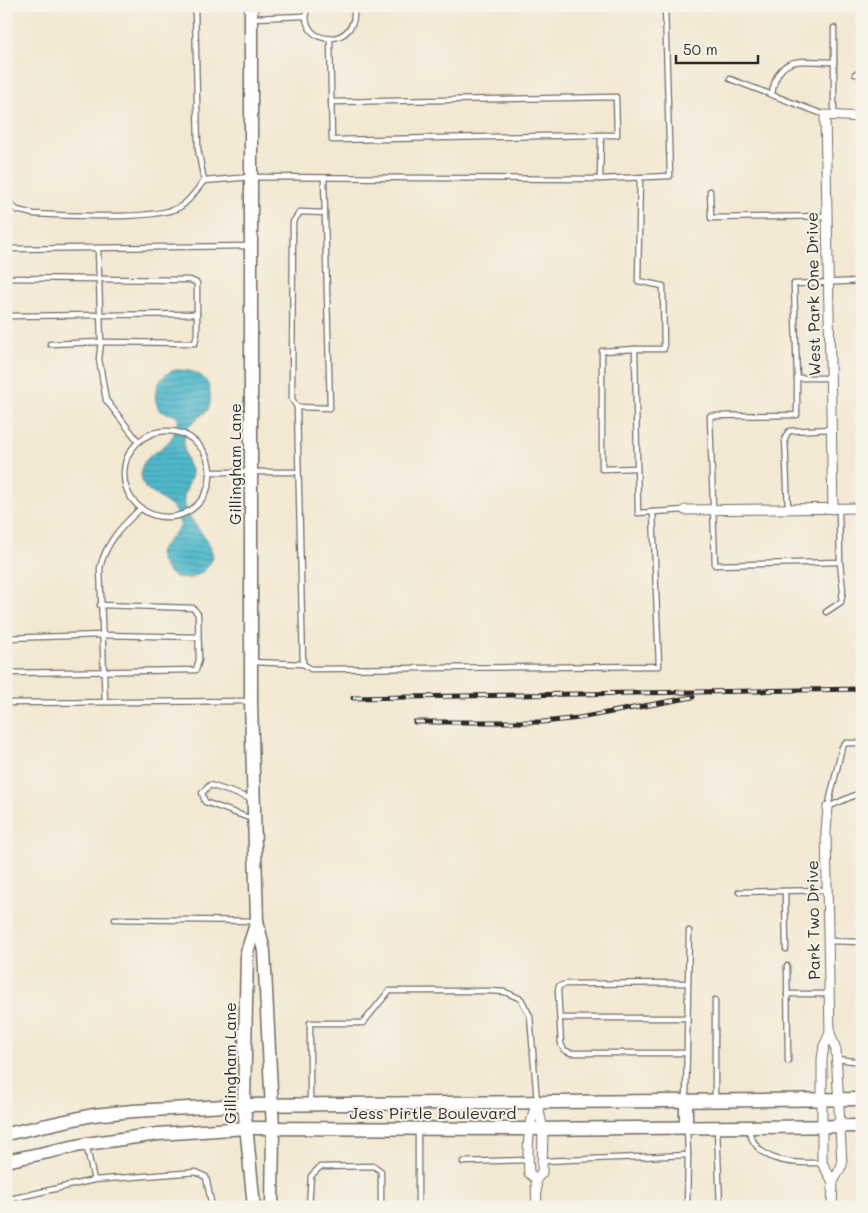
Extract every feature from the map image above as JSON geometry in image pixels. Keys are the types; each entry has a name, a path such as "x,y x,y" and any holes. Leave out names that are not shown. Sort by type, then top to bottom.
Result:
{"street":[{"name":"Gillingham Lane","path":"251,12 251,701 257,921 264,951 273,1129 272,1207"},
{"path":"829,115 862,117"},
{"name":"West Park One Drive","path":"829,115 826,216 831,429 836,508"},
{"path":"685,510 862,508"},
{"name":"Park Two Drive","path":"828,807 827,890 830,1033 837,1059 842,1126 842,1164 833,1182 832,1207"},
{"name":"Gillingham Lane","path":"254,1207 244,1105 247,952 257,921"},
{"name":"Park Two Drive","path":"822,1163 822,1059 824,1046 830,1033"},
{"name":"Jess Pirtle Boulevard","path":"6,1134 93,1115 244,1105 862,1099"},
{"path":"537,1102 543,1129 542,1173 536,1179 537,1207"},
{"path":"536,1179 529,1173 528,1129 537,1102"},
{"path":"686,1102 686,1127"},
{"name":"Jess Pirtle Boulevard","path":"6,1161 86,1144 180,1132 246,1128 543,1129 862,1126"},
{"path":"822,1163 833,1182"}],"lane":[{"path":"6,200 17,210 33,214 148,215 180,207 192,197 204,180 198,149 196,6"},
{"path":"307,6 305,16 312,32 323,39 340,37 353,24 355,14 353,6"},
{"path":"204,180 251,177 600,179 670,176 665,6"},
{"path":"251,12 305,16"},
{"path":"730,79 829,115 834,62 834,28"},
{"path":"330,39 331,102 332,140 617,135 616,97 331,102"},
{"path":"772,94 774,77 780,69 790,62 834,62"},
{"path":"855,74 862,74"},
{"path":"600,179 601,135"},
{"path":"637,468 602,469 602,351 664,349 663,286 638,281 640,177"},
{"path":"297,407 330,408 324,178"},
{"path":"710,191 711,218 826,216"},
{"path":"303,664 297,407 292,400 293,222 300,212 325,212"},
{"path":"6,249 251,246"},
{"path":"98,248 101,342 99,359 106,400 138,441"},
{"path":"6,278 190,280 197,283 197,334 194,343 101,342 50,344"},
{"path":"840,562 715,565 710,416 798,415 794,284 862,281"},
{"path":"6,316 197,314"},
{"path":"635,350 638,512 685,510"},
{"path":"797,378 830,378"},
{"path":"788,509 785,438 790,431 831,429"},
{"path":"171,431 190,437 201,446 208,458 211,472 209,487 202,500 192,510 172,517 149,513 141,508 128,493 124,479 125,465 130,452 138,441 150,434 171,431"},
{"path":"211,472 298,472"},
{"path":"105,702 100,568 104,551 120,528 141,508"},
{"path":"826,612 841,602 843,590 836,508"},
{"path":"251,662 303,664 311,669 659,666 653,512"},
{"path":"6,673 196,670 199,660 198,614 193,608 100,605"},
{"path":"6,638 102,635 198,637"},
{"path":"6,703 251,701"},
{"path":"828,807 842,747 846,743 862,743"},
{"path":"253,800 210,785 202,793 205,802 254,819"},
{"path":"828,807 862,792"},
{"path":"740,892 827,890"},
{"path":"785,891 786,949"},
{"path":"115,919 257,921"},
{"path":"686,1102 689,931"},
{"path":"828,941 862,942"},
{"path":"787,966 788,1061"},
{"path":"686,1053 571,1053 564,1050 561,1044 558,990 560,986 566,984 688,983"},
{"path":"310,1105 310,1023 363,1023 389,991 490,991 505,992 521,999 530,1016 537,1102"},
{"path":"787,994 829,994"},
{"path":"715,1000 715,1101"},
{"path":"560,1018 687,1018"},
{"path":"837,1059 862,1062"},
{"path":"686,1127 688,1155 687,1207"},
{"path":"717,1127 720,1207"},
{"path":"748,1127 751,1142 760,1151 773,1159 797,1163 822,1163"},
{"path":"418,1128 418,1207"},
{"path":"86,1144 94,1180"},
{"path":"543,1161 688,1155"},
{"path":"463,1162 528,1160"},
{"path":"309,1207 312,1176 320,1166 374,1166 380,1172 381,1207"},
{"path":"6,1200 94,1180 196,1172 206,1177 212,1207"}],"water":[{"path":"174,370 198,374 204,378 210,390 209,408 189,426 184,439 185,453 192,472 184,502 190,517 208,542 213,557 200,574 191,578 174,576 167,571 162,562 159,551 181,526 173,507 145,488 141,476 145,461 171,439 177,426 178,416 160,411 156,399 159,382"}],"railway":[{"path":"353,698 862,689"},
{"path":"415,722 543,722 579,718 693,697"}]}
